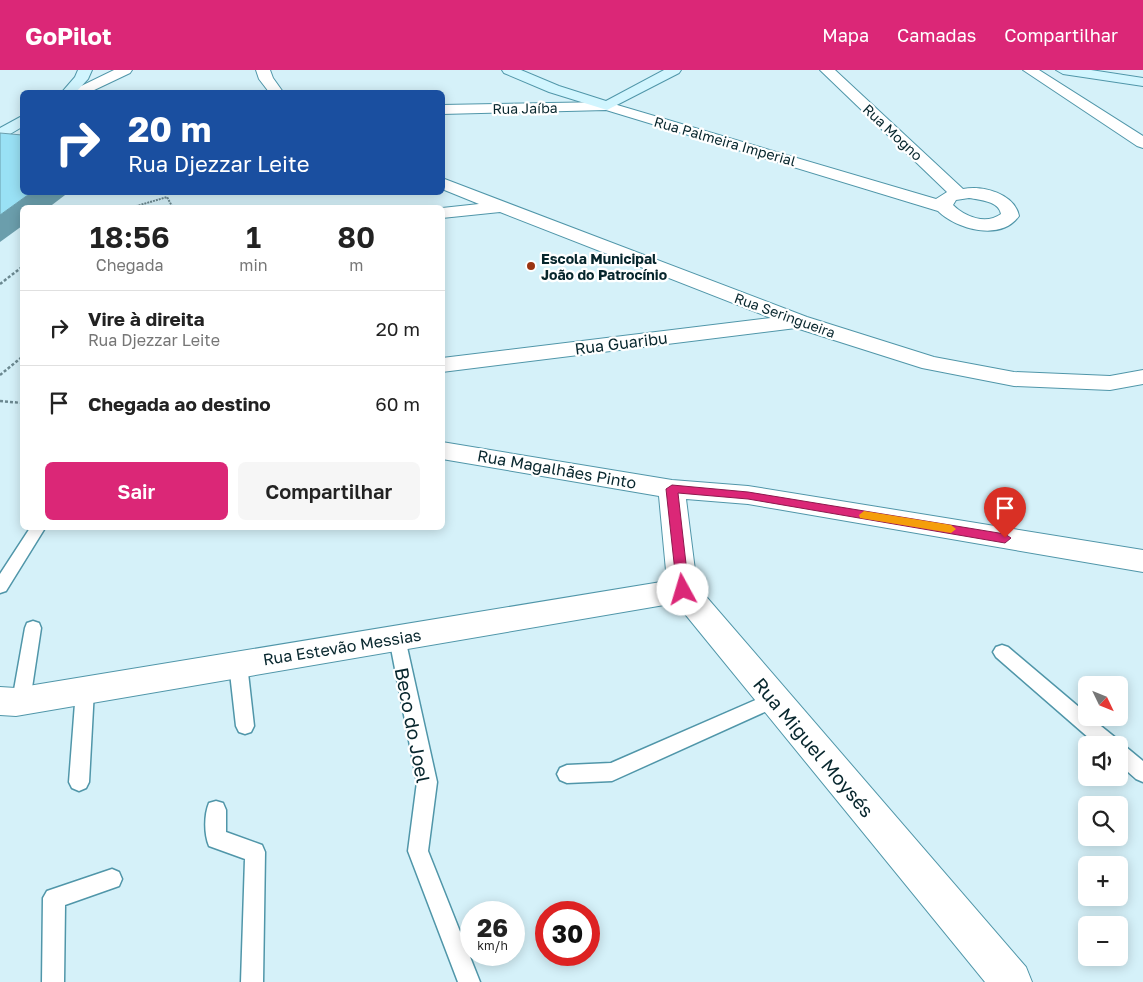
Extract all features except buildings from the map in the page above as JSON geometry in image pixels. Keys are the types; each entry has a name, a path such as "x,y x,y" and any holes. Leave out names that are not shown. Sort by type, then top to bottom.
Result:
{"street":[{"path":"71,90 81,79 85,70"},
{"path":"84,90 125,70"},
{"path":"263,70 266,79 274,90"},
{"name":"Rua Palmeira Imperial","path":"509,70 554,89 607,106 944,207 955,217 977,223 998,223 1010,216 1010,211 1000,201 980,194 959,194"},
{"path":"607,106 674,70"},
{"name":"Rua Mogno","path":"827,70 959,194"},
{"path":"1030,70 1143,143"},
{"path":"1063,70 1143,82"},
{"name":"Rua Jaíba","path":"445,110 607,106"},
{"path":"0,135 20,123"},
{"name":"Rua Seringueira","path":"445,184 799,322 930,363 1014,378 1110,383 1143,377"},
{"path":"944,207 943,202 946,198 959,194"},
{"path":"445,213 506,207"},
{"name":"Rua Guaribu","path":"445,365 799,322"},
{"name":"Rua Magalhães Pinto","path":"445,451 672,489 748,496 1143,561"},
{"path":"672,489 683,590"},
{"name":"Rua Estevão Messias","path":"10,701 683,590"},
{"name":"Rua Miguel Moysés","path":"683,590 1011,982"}],"lane":[{"path":"0,587 36,530"},
{"path":"10,701 33,628"},
{"name":"Beco do Joel","path":"397,638 427,782 418,851 469,982"},
{"path":"1002,652 1100,736"},
{"path":"238,664 245,726"},
{"path":"79,782 85,690"},
{"path":"567,774 612,772 774,700"},
{"path":"1128,760 1143,774"},
{"path":"216,810 216,839 255,852 252,982"},
{"path":"54,982 54,898 112,879"}],"path":[{"path":"138,205 167,197 171,205"},
{"path":"0,284 20,269"},
{"path":"0,375 20,359"},
{"path":"0,401 20,403"}],"slow traffic":[{"path":"864,515 951,529"}],"place":[{"name":"Escola Municipal João do Patrocínio","path":"531,266"}],"route":[{"path":"683,590 672,489 748,496 1005,538"}]}
